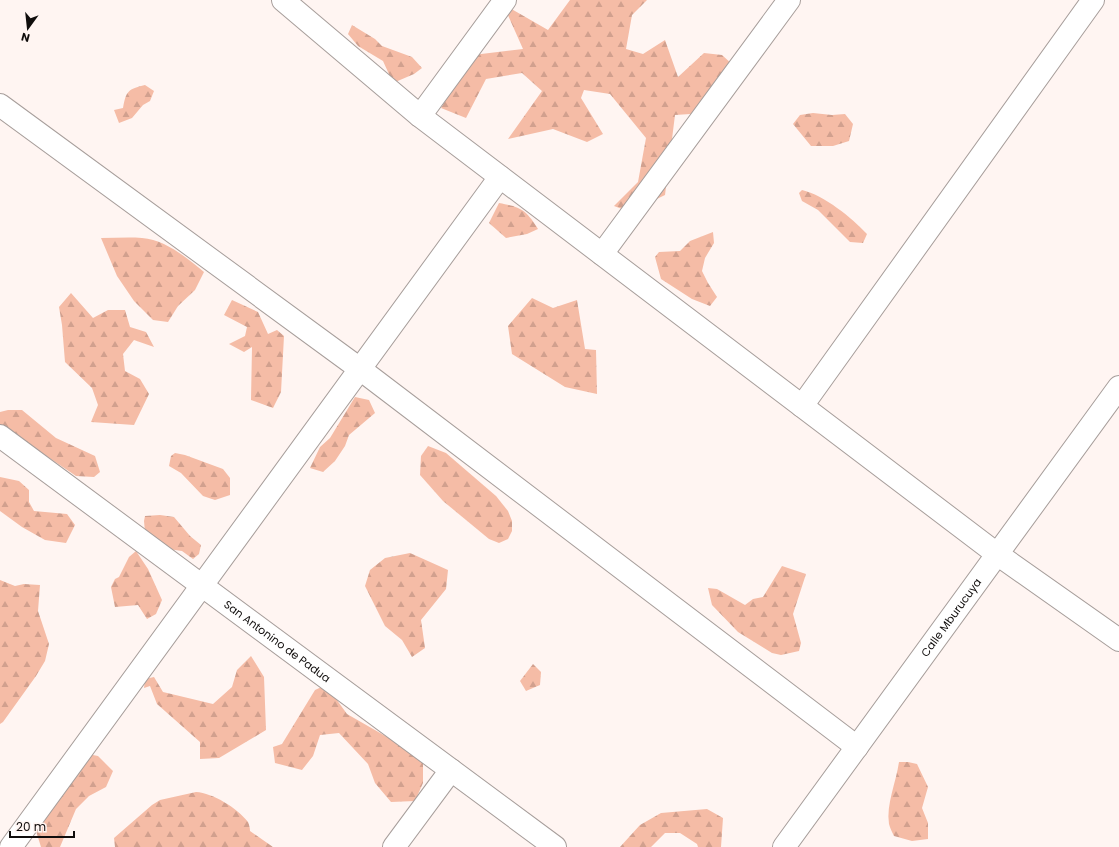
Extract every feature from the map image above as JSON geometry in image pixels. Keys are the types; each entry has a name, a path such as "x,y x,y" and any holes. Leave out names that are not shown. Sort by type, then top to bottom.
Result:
{"street":[{"path":"283,0 420,116 998,554 1119,640"},
{"path":"420,116 505,0"},
{"path":"602,254 789,0"},
{"path":"802,406 1093,0"},
{"path":"0,105 360,369 857,747"},
{"path":"0,840 10,847 500,177"},
{"name":"Calle Mburucuya","path":"784,847 1119,387"},
{"name":"San Antonino de Padua","path":"0,436 555,847"},
{"path":"394,847 451,770"}],"green space":[{"path":"570,0 647,0 632,15 626,49 643,54 665,40 678,77 704,53 722,55 744,75 721,112 675,115 665,195 630,212 614,206 638,182 646,138 610,94 584,90 581,98 603,134 587,142 553,129 508,139 542,91 522,73 486,79 466,118 441,108 473,55 523,49 503,4 548,30"},
{"path":"352,25 375,39 382,46 412,57 422,68 414,74 393,83 383,61 358,46 348,34"},
{"path":"145,85 154,91 150,101 143,105 132,118 119,123 114,110 123,108 125,98 131,90"},
{"path":"813,113 832,115 845,114 853,124 849,141 833,146 811,146 793,124 800,115"},
{"path":"802,190 828,202 854,221 867,234 863,243 850,242 818,210 802,201 799,193"},
{"path":"499,203 513,206 522,210 530,217 538,229 527,234 506,238 489,223"},
{"path":"713,232 714,243 705,258 702,271 717,297 710,306 692,299 661,279 655,257 659,252 680,251 690,241"},
{"path":"101,238 151,239 176,250 204,272 195,290 178,306 168,322 153,320 134,301 117,276"},
{"path":"71,293 93,318 108,310 125,310 130,327 146,332 154,347 134,340 123,354 125,371 140,379 149,394 134,425 91,422 98,405 92,388 65,362 59,307"},
{"path":"532,298 553,308 577,300 585,349 596,350 597,394 565,387 512,354 508,326"},
{"path":"232,300 258,312 268,334 277,330 284,336 281,392 273,408 251,400 252,347 244,352 229,344 245,336 247,327 224,315"},
{"path":"355,397 369,400 375,413 349,435 345,446 335,461 323,472 310,468 320,447 330,438"},
{"path":"8,410 22,410 56,438 95,456 100,472 94,477 76,476 45,455 9,443 0,426 0,412"},
{"path":"428,446 446,453 496,496 508,511 512,521 512,531 508,539 499,543 489,539 443,501 420,475 421,456"},
{"path":"175,453 185,455 223,469 230,478 230,495 215,500 203,496 181,473 169,466 171,456"},
{"path":"0,477 19,481 29,490 29,502 34,511 67,514 75,525 66,543 45,540 22,527 0,511"},
{"path":"160,515 174,517 190,536 201,545 199,554 193,559 182,551 168,549 145,532 145,516"},
{"path":"136,551 148,569 162,600 156,614 147,619 138,605 115,607 111,587 115,579 119,577 129,557"},
{"path":"410,553 448,570 446,589 421,620 425,648 412,657 402,640 385,626 365,586 370,570 385,558"},
{"path":"782,566 806,574 793,614 801,643 799,651 781,655 772,653 738,632 712,605 708,588 717,589 745,605 753,599 763,597"},
{"path":"0,580 15,586 24,584 40,585 38,611 49,644 45,661 36,676 0,724"},
{"path":"251,656 264,677 266,730 219,758 200,759 200,742 157,704 150,686 144,688 145,679 154,677 163,692 213,704 232,687 237,670"},
{"path":"533,664 541,672 540,685 526,691 520,681"},
{"path":"326,685 347,714 401,745 423,760 423,783 415,801 391,802 375,783 368,764 339,733 320,735 313,756 302,770 275,763 273,747 282,744 315,690"},
{"path":"78,752 98,756 113,771 106,787 89,796 76,809 60,847 41,847 36,831"},
{"path":"899,762 917,764 928,787 922,808 928,823 928,839 912,841 894,836 890,827 888,816 890,801"},
{"path":"196,792 217,798 238,812 248,822 250,831 273,847 115,847 114,838 152,805 160,800"},
{"path":"707,809 723,818 721,847 698,847 697,844 680,833 665,833 651,847 620,847 640,825 661,813"}]}
